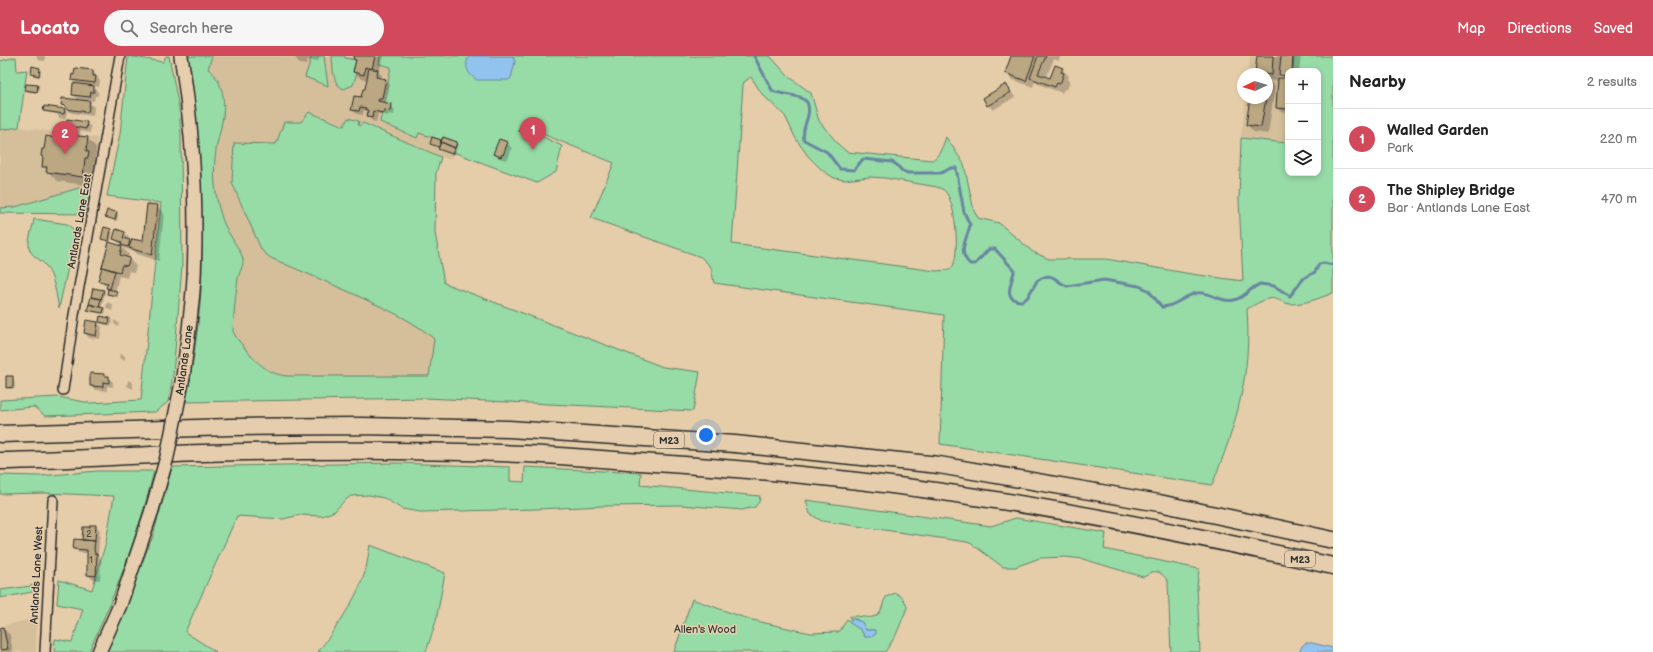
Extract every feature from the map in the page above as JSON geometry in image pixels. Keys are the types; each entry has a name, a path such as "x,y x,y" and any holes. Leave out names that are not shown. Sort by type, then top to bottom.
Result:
{"highway":[{"name":"M23","path":"0,434 230,427 368,426 509,430 735,444 939,465 1159,503 1333,540"},
{"name":"M23","path":"0,462 199,453 322,450 526,454 675,464 796,474 967,496 1084,515 1267,551 1333,566"}],"main road":[{"name":"Antlands Lane","path":"99,652 120,606 152,510 167,457 183,377 193,284 194,222 190,132 181,56"}],"street":[{"name":"Antlands Lane East","path":"63,390 74,314 120,56"},
{"name":"Antlands Lane West","path":"45,652 52,500"}],"shaded area":[{"path":"212,56 380,56 379,64 391,66 380,122 417,138 419,132 441,140 441,142 455,148 450,160 363,123 359,126 358,121 351,118 348,118 344,126 309,112 301,122 284,122 276,144 234,143 233,187 264,253 271,258 362,297 424,329 434,338 429,377 283,376 272,372 261,365 235,338 233,331 233,319 238,277 243,261 242,255 226,228 217,203 215,189 215,158 224,101 219,84 208,69"},
{"path":"1250,56 1294,56 1293,68 1285,68 1285,143 1241,138 1245,104 1273,104 1273,68 1249,68"},
{"path":"19,127 98,138 89,195 0,213 0,130"},
{"path":"37,617 36,652 0,652 0,627"}],"green space":[{"path":"128,56 163,62 166,56 169,56 179,108 181,134 182,266 173,375 168,402 155,412 45,416 34,407 0,410 0,400 58,397 90,403 141,400 161,203 107,196 120,134"},
{"path":"187,56 212,56 208,69 217,79 222,91 224,110 215,158 214,174 216,191 223,221 243,259 237,285 233,331 237,339 262,366 274,373 288,376 429,376 434,339 427,333 413,323 348,291 271,258 261,249 232,183 234,143 276,144 284,122 301,122 309,112 344,126 348,118 359,121 359,126 363,123 441,157 436,173 435,233 444,283 663,367 700,372 693,411 426,398 186,402 198,326 202,269 198,178"},
{"path":"312,56 324,56 328,86 305,77"},
{"path":"332,56 345,56 345,58 356,60 353,72 357,73 353,85 344,89 337,84 333,70"},
{"path":"380,56 770,56 788,76 811,93 819,121 839,145 847,152 932,160 939,153 946,137 964,164 974,211 978,218 999,223 1033,252 1049,259 1106,259 1191,274 1243,281 1239,200 1241,138 1285,143 1285,176 1321,176 1321,68 1293,68 1294,56 1333,56 1333,293 1296,304 1288,304 1272,298 1261,301 1247,309 1247,355 1240,399 1228,442 1212,485 940,444 944,315 714,283 711,267 701,257 591,218 614,163 540,133 539,135 562,146 556,172 537,183 453,152 457,142 443,137 441,140 419,133 417,138 380,122 391,67 379,64","holes":["751,77 762,94 785,116 796,139 808,156 822,170 834,178 844,180 869,177 885,178 937,187 944,191 950,200 955,220 956,253 952,268 949,270 936,271 732,244 744,82"]},
{"path":"16,57 17,71 27,70 19,127 0,130 0,61"},
{"path":"82,187 91,188 87,209 84,214 0,213 0,208 15,207"},
{"path":"34,219 67,224 73,229 73,245 59,308 49,270 31,253 29,247 29,240"},
{"path":"395,463 510,467 510,481 524,482 525,467 641,473 640,485 760,496 759,502 755,507 742,510 681,505 420,512 402,509 384,498 369,495 351,496 335,511 322,516 300,515 283,519 237,516 185,632 216,652 104,652 153,536 172,467"},
{"path":"98,471 154,471 134,540 89,651 54,652 55,639 72,642 83,609 57,604 59,580 92,590 106,542 114,496 45,493 0,494 0,475 39,476"},
{"path":"806,500 991,526 1016,518 1106,533 1104,549 1199,569 1197,587 1200,652 1171,652 1168,582 1159,573 1152,572 1143,577 1083,559 1066,557 1040,558 1015,567 1003,567 972,544 967,542 822,521 810,514"},
{"path":"370,545 445,573 436,621 426,652 318,652 331,635 359,588 366,570"},
{"path":"38,583 38,591 0,598 0,590 31,586"},
{"name":"Allen's Wood","path":"895,593 903,599 907,608 896,635 885,652 674,652 692,599 748,619 811,633 840,631 847,619 861,630 865,637 872,636 874,630 866,630 858,620 851,619 849,617 873,617 877,615 881,610 886,597"}],"water":[{"path":"469,56 513,56 515,62 511,78 509,80 477,80 467,70 467,60"},
{"path":"853,619 862,622 866,630 875,630 876,634 871,637 865,637 861,630 850,623 850,620"},
{"path":"1306,643 1333,648 1333,652 1301,652 1300,650 1302,646"}],"building":[{"path":"354,56 375,56 372,69 365,67 364,75 353,72 356,60 353,59"},
{"path":"1011,56 1035,56 1026,81 1005,73"},
{"path":"1038,56 1046,56 1038,74 1050,78 1055,65 1063,68 1061,72 1064,73 1060,84 1057,83 1055,87 1030,78"},
{"path":"1257,56 1273,56 1272,68 1256,68"},
{"path":"1281,56 1293,56 1292,68 1285,68 1285,76 1279,75"},
{"path":"32,66 40,68 39,76 31,74"},
{"path":"75,68 93,70 93,76 96,76 95,83 71,80 72,74 74,75"},
{"path":"369,68 378,70 376,77 386,79 382,98 379,98 378,101 391,104 390,111 384,110 384,113 373,111 372,118 367,117 368,110 365,110 366,108 360,107 359,111 351,110 354,96 361,97 363,89 365,89"},
{"path":"1278,78 1285,78 1285,109 1276,108"},
{"path":"73,83 94,86 94,92 91,92 90,97 72,95"},
{"path":"26,84 38,85 37,92 25,90"},
{"path":"1006,84 1011,92 987,106 983,98"},
{"path":"62,98 90,101 88,112 66,109 66,106 61,105"},
{"path":"1249,104 1265,104 1261,127 1246,125"},
{"path":"44,106 65,109 64,114 43,111"},
{"path":"67,119 87,122 86,129 75,127 75,132 61,131 62,124 67,125"},
{"path":"520,127 539,135 537,139 519,131"},
{"path":"70,135 88,137 86,151 89,152 88,158 85,158 83,177 46,172 47,167 42,167 43,157 41,156 42,149 44,149 46,136 69,141"},
{"path":"432,137 441,140 439,147 430,144"},
{"path":"443,137 457,142 455,148 441,142"},
{"path":"499,139 508,142 501,157 493,154"},
{"path":"441,142 455,148 452,154 438,149"},
{"path":"147,204 158,205 152,255 129,248 132,239 143,241"},
{"path":"107,210 117,212 115,220 105,217"},
{"path":"104,227 111,229 109,241 101,239"},
{"path":"116,229 125,232 123,238 130,240 128,247 121,245 122,242 113,239"},
{"path":"109,242 122,246 120,255 130,258 127,266 122,265 120,272 102,267"},
{"path":"102,267 115,271 110,289 106,288 108,283 98,281"},
{"path":"93,288 104,290 101,299 91,297"},
{"path":"108,289 117,291 116,296 107,294"},
{"path":"91,297 101,299 99,307 89,304"},
{"path":"89,304 104,308 103,313 87,310"},
{"path":"100,316 110,318 109,324 99,322"},
{"path":"86,320 98,322 96,336 84,333"},
{"path":"90,373 109,376 109,383 103,382 103,387 90,386"},
{"path":"6,376 13,376 13,387 6,388"},
{"path":"90,525 96,525 95,541 82,540 83,527 90,527"},
{"path":"74,539 95,541 94,549 95,554 97,554 96,576 87,575 87,550 73,549"},
{"path":"3,627 8,649 0,650 0,628"}],"waterway":[{"path":"754,56 772,90 775,92 800,97 807,102 808,117 803,135 804,140 827,152 840,169 854,170 863,159 892,162 902,171 908,173 941,173 951,168 956,168 964,212 970,225 963,249 966,259 970,264 975,264 989,249 995,249 1014,270 1010,293 1011,297 1015,300 1022,301 1027,298 1037,281 1047,276 1050,276 1067,286 1104,280 1139,286 1148,290 1162,307 1171,305 1197,293 1206,294 1224,300 1234,300 1238,299 1260,284 1274,286 1290,296 1304,278 1315,272 1319,264 1324,263 1333,265"}],"place":[{"name":"Walled Garden","path":"533,150"},
{"name":"The Shipley Bridge","path":"65,154"}]}
